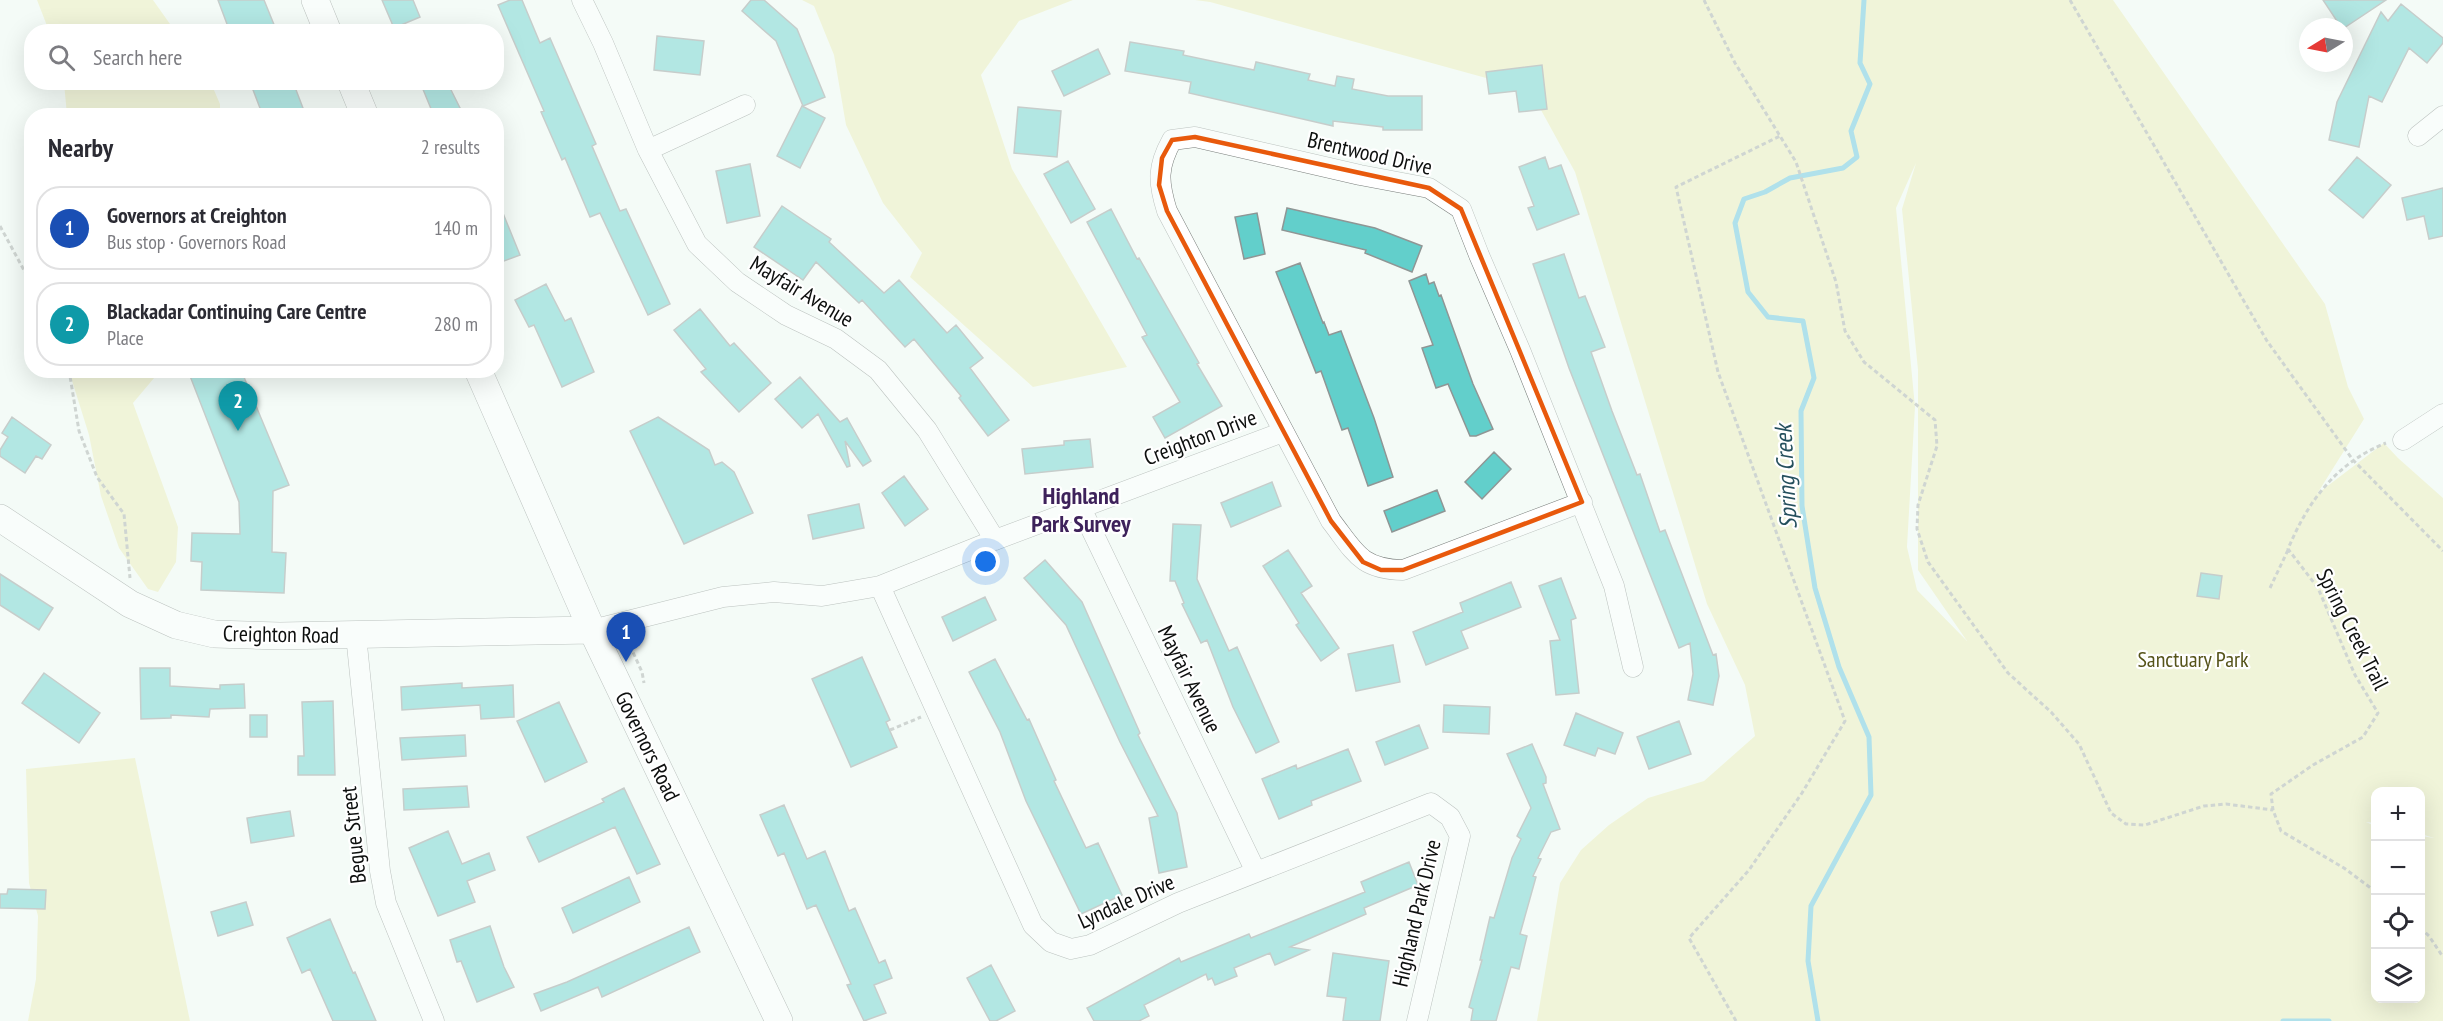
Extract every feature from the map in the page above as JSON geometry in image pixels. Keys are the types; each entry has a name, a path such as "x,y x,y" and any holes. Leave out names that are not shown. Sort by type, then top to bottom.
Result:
{"main road":[{"path":"315,0 325,24"},
{"path":"354,90 362,108"},
{"name":"Governors Road","path":"482,378 592,630 779,1021"},
{"name":"Creighton Road","path":"0,518 130,604 176,625 214,634 254,637 592,630"}],"street":[{"name":"Mayfair Avenue","path":"582,0 603,43 648,150 697,244 736,282 786,315 836,339 878,370 927,430 995,540"},
{"path":"648,150 745,105"},
{"path":"2418,136 2443,116"},
{"name":"Brentwood Drive","path":"1283,432 1167,211 1159,185 1162,158 1172,140 1195,137 1359,175 1429,188 1461,209 1582,502 1614,586 1633,667"},
{"path":"2398,440 2443,414"},
{"name":"Creighton Drive","path":"592,630 723,597 774,592 822,596 880,586 995,540 1283,432 1331,521 1363,562 1382,570 1403,570 1582,502"},
{"name":"Mayfair Avenue","path":"1081,508 1256,872"},
{"name":"Lyndale Drive","path":"880,586 1033,925 1051,942 1071,948 1090,945 1178,903 1431,803 1450,817"},
{"name":"Begue Street","path":"357,634 386,903 434,1021"},
{"name":"Highland Park Drive","path":"1417,1021 1460,836 1450,817"}],"path":[{"path":"1704,0 1735,63 1796,162 1836,282 1845,331 1864,362 1935,420 1937,446 1918,505 1917,529 1928,562 2008,673 2051,712 2079,744 2111,813 2126,824 2145,825 2204,807 2226,804 2273,810 2282,831 2344,868 2371,888"},
{"path":"2070,0 2267,341 2353,460 2443,551"},
{"path":"1736,1021 1689,938 1749,870 1802,793 1845,721 1718,372 1676,187 1780,136"},
{"path":"0,226 24,270"},
{"path":"70,378 79,431 97,477 124,514 130,604"},
{"path":"2270,588 2312,501 2353,460 2385,443 2398,440"},
{"name":"Spring Creek Trail","path":"2273,810 2271,794 2313,765 2363,737 2378,713 2355,675 2318,588 2288,549"},
{"path":"890,730 937,711"},
{"path":"2425,932 2443,957"}],"highlighted area":[{"path":"1195,137 1429,188 1461,209 1582,502 1403,570 1381,570 1363,562 1331,521 1167,211 1159,185 1162,158 1172,140"}],"green space":[{"path":"37,0 153,0 170,24 46,24"},
{"path":"802,0 1073,0 1019,21 981,75 1012,169 1127,367 1033,387 910,277 922,253 883,203 846,125 834,55 814,6"},
{"name":"Sanctuary Park","path":"1195,0 2113,0 2325,304 2348,387 2364,419 2317,494 2384,443 2443,498 2443,1021 1537,1021 1560,883 1581,850 1609,825 1648,798 1704,781 1755,736 1745,685 1707,604 1575,172 1530,90 1210,2","holes":["1916,163 1902,209 1918,370 1918,570 1967,641 1917,590 1907,547 1915,407 1896,208"]},
{"path":"65,90 214,90 220,104 220,108 66,108"},
{"path":"71,378 154,378 133,403 178,527 176,562 158,592 148,589 119,548 101,496 89,435"},
{"path":"135,758 190,1021 28,1021 36,979 38,916 29,883 26,769"}],"building":[{"path":"218,0 264,0 274,24 227,24"},
{"path":"382,0 413,0 420,17 403,24 392,24"},
{"path":"510,0 522,0 540,43 550,38 596,144 592,146 620,211 626,209 670,304 648,315 600,213 590,217 565,158 562,160 541,112 544,111 498,5"},
{"path":"751,0 764,0 797,29 825,97 803,106 776,41 742,11"},
{"path":"2323,0 2386,0 2353,22 2353,18 2335,18"},
{"path":"2401,4 2443,38 2443,43 2427,63 2409,48 2382,102 2369,96 2359,147 2329,140 2337,102 2381,12 2388,21"},
{"path":"657,36 704,41 700,75 654,70"},
{"path":"1130,42 1184,51 1183,55 1254,70 1256,62 1310,74 1308,80 1335,86 1337,76 1354,79 1352,89 1388,96 1422,96 1422,130 1383,130 1383,127 1333,121 1333,126 1189,93 1191,82 1125,71"},
{"path":"1098,49 1110,74 1064,96 1052,71"},
{"path":"1542,65 1547,109 1519,112 1516,91 1489,94 1486,72"},
{"path":"253,90 296,90 303,108 260,108"},
{"path":"423,90 451,90 460,108 431,108"},
{"path":"802,106 825,118 800,168 777,156"},
{"path":"1018,107 1061,111 1057,157 1014,153"},
{"path":"1545,157 1549,169 1561,165 1579,214 1537,230 1528,208 1534,206 1519,167"},
{"path":"2357,157 2391,185 2363,218 2329,190"},
{"path":"1068,161 1095,209 1071,223 1044,174"},
{"path":"750,164 760,216 727,223 716,171"},
{"path":"2443,188 2443,236 2429,239 2424,216 2407,220 2402,198"},
{"path":"782,206 831,239 829,242 884,293 899,280 947,333 956,325 983,358 970,368 1009,420 988,436 959,398 961,396 914,339 905,347 862,300 859,303 816,262 803,280 754,247"},
{"path":"1287,208 1375,228 1422,246 1412,272 1365,253 1366,250 1282,230"},
{"path":"1111,209 1137,259 1139,258 1222,406 1165,438 1153,417 1180,402 1142,337 1147,335 1087,222"},
{"path":"1257,213 1265,254 1244,259 1235,217"},
{"path":"504,216 520,255 504,261"},
{"path":"1564,254 1579,298 1585,296 1605,347 1591,352 1612,411 1637,475 1640,474 1660,532 1665,530 1713,655 1716,654 1719,676 1713,705 1688,700 1693,674 1690,643 1679,648 1569,368 1533,264"},
{"path":"1300,263 1329,335 1341,331 1374,418 1393,477 1368,486 1348,428 1342,430 1321,371 1316,373 1276,272"},
{"path":"1426,274 1429,284 1434,282 1439,296 1441,295 1473,384 1493,429 1476,436 1470,436 1448,384 1436,388 1422,348 1433,345 1409,281"},
{"path":"546,284 565,321 571,318 594,372 562,387 534,325 529,327 515,300"},
{"path":"700,309 730,346 734,343 771,383 739,412 701,372 706,369 674,330"},
{"path":"800,377 840,422 847,418 871,461 863,466 845,441 850,466 847,467 818,414 802,428 775,399"},
{"path":"191,378 244,378 289,485 273,491 272,552 286,553 284,593 201,590 202,562 191,561 192,533 240,534 239,502"},
{"path":"12,417 51,445 42,459 36,456 25,473 0,456 0,450 8,437 2,433"},
{"path":"658,417 709,450 715,465 722,462 734,472 753,513 684,544 630,431"},
{"path":"1090,439 1093,467 1025,474 1022,449 1064,445 1064,441"},
{"path":"1494,452 1511,469 1482,499 1465,482"},
{"path":"904,476 928,509 905,526 882,493"},
{"path":"1272,482 1281,506 1231,527 1221,503"},
{"path":"1437,490 1445,511 1392,532 1384,511"},
{"path":"859,504 864,528 813,539 808,515"},
{"path":"1173,524 1201,525 1197,579 1229,651 1237,647 1279,742 1256,753 1233,707 1207,640 1201,643 1182,604 1184,603 1175,581 1170,581"},
{"path":"1288,550 1312,586 1301,593 1339,648 1321,661 1296,625 1299,623 1263,566"},
{"path":"1045,560 1082,602 1140,733 1138,735 1177,813 1187,867 1159,873 1149,818 1158,816 1120,742 1066,625 1024,578"},
{"path":"2201,573 2222,576 2219,599 2197,596"},
{"path":"0,574 53,608 39,630 0,605"},
{"path":"1561,578 1576,618 1571,620 1579,693 1556,695 1550,641 1560,640 1539,586"},
{"path":"1511,582 1521,607 1461,631 1468,648 1426,665 1413,632 1463,612 1460,603"},
{"path":"985,597 996,620 953,641 942,617"},
{"path":"1393,645 1400,682 1356,691 1348,654"},
{"path":"862,657 890,720 886,722 897,747 851,767 812,679"},
{"path":"995,659 1027,720 1029,719 1056,780 1054,781 1086,848 1098,843 1122,895 1081,914 1026,801 1000,732 969,672"},
{"path":"140,668 170,668 170,686 220,689 220,685 244,684 245,708 210,709 209,717 171,715 171,718 141,719"},
{"path":"44,673 100,713 79,743 22,703"},
{"path":"462,683 462,688 513,685 514,717 481,719 480,705 402,710 401,687"},
{"path":"333,701 335,775 298,775 298,756 304,756 302,702"},
{"path":"559,702 587,762 545,782 517,721"},
{"path":"1444,705 1490,707 1489,734 1443,732"},
{"path":"1576,713 1623,733 1615,754 1598,748 1595,756 1564,745"},
{"path":"250,715 267,715 267,737 250,737"},
{"path":"1679,721 1691,754 1649,769 1637,737"},
{"path":"1419,725 1428,748 1385,765 1376,742"},
{"path":"465,735 466,756 402,760 400,738"},
{"path":"1532,744 1546,777 1546,783 1543,784 1560,829 1551,832 1538,858 1541,859 1533,876 1536,877 1520,934 1527,936 1519,969 1511,967 1496,1021 1471,1021 1473,1009 1469,1007 1482,960 1480,960 1490,917 1494,918 1512,858 1521,839 1517,836 1531,808 1507,754"},
{"path":"1348,749 1361,781 1311,801 1312,805 1279,819 1262,779 1296,765 1297,769"},
{"path":"467,786 469,807 404,810 403,789"},
{"path":"624,788 660,864 637,874 615,827 539,862 527,837 604,802 602,799"},
{"path":"784,805 807,859 825,851 849,911 855,908 879,963 885,960 892,978 874,985 886,1013 864,1021 847,985 851,984 816,905 807,909 784,853 778,856 760,815"},
{"path":"290,811 294,836 251,843 247,818"},
{"path":"448,831 462,864 489,853 495,870 467,881 475,902 438,916 409,848"},
{"path":"1409,862 1418,885 1364,908 1366,914 1290,947 1309,950 1275,965 1270,953 1234,968 1237,976 1215,985 1212,978 1208,980 1206,974 1144,1005 1149,1016 1139,1021 1094,1021 1087,1008 1179,958 1181,962 1249,934 1251,938 1365,892 1361,882"},
{"path":"629,877 640,902 573,933 562,908"},
{"path":"8,889 46,890 45,909 0,908 0,894 7,894"},
{"path":"246,902 253,925 218,936 211,912"},
{"path":"330,919 376,1021 333,1021 310,969 302,973 287,938"},
{"path":"490,926 504,967 514,987 477,1002 461,961 457,962 450,940"},
{"path":"689,927 700,952 602,997 598,987 541,1011 534,994 567,982"},
{"path":"1333,953 1389,961 1380,1021 1343,1021 1346,998 1327,996"},
{"path":"991,965 1015,1011 996,1021 990,1021 967,978"}],"waterway":[{"name":"Spring Creek","path":"1818,1021 1808,961 1811,906 1871,795 1869,737 1839,667 1815,588 1802,506 1801,411 1814,378 1803,321 1768,317 1748,292 1735,223 1744,199 1765,192 1790,178 1843,168 1857,157 1851,131 1870,84 1860,63 1864,0"},
{"name":"Spring Creek","path":"2283,1021 2329,1021"}],"place":[{"name":"Blackadar Continuing Care Centre","path":"238,431"},
{"name":"Governors at Creighton","path":"626,662"}],"district":[{"name":"Highland Park Survey","path":"1081,510"}]}
